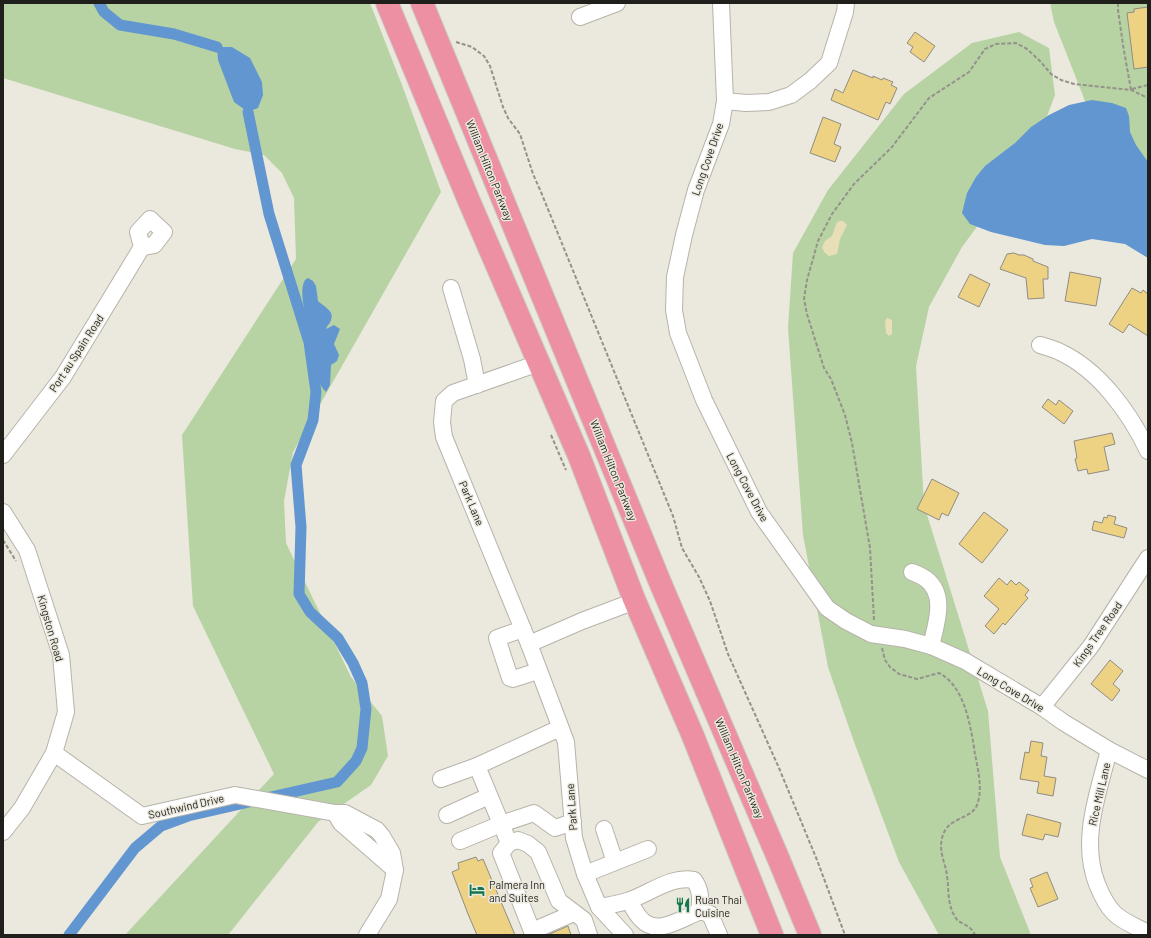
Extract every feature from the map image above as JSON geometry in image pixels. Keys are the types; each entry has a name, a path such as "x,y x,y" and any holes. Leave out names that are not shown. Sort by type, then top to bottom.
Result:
{"highway":[{"path":"387,3 466,194 579,456 635,601 693,736 772,935"},
{"name":"William Hilton Parkway","path":"422,3 659,579 810,935"},
{"path":"635,601 662,606 701,678"}],"street":[{"path":"580,17 617,3"},
{"name":"Long Cove Drive","path":"721,3 726,101 721,124 696,190 684,235 675,277 674,310 678,333 704,400 759,512 827,608 846,621 871,634 906,639 931,646 965,661 1042,707 1063,722 1109,750 1148,770"},
{"path":"726,101 746,103 769,102 791,95 810,81 829,63 845,12 846,3"},
{"name":"Port au Spain Road","path":"3,455 63,376 142,247"},
{"path":"450,288 472,359 477,385"},
{"path":"1040,345 1060,352 1097,377 1113,395 1131,421 1148,451"},
{"name":"Park Lane","path":"539,363 453,393 444,401 439,418 444,436 529,644 566,742 574,838 585,874 598,903 625,935"},
{"name":"Kingston Road","path":"3,512 26,550 61,654 66,712 54,753 22,808 3,832"},
{"name":"Kings Tree Road","path":"1042,707 1091,646 1148,558"},
{"path":"912,572 926,579 935,588 939,602 931,646"},
{"path":"529,644 582,621 635,601"},
{"path":"523,629 497,638 510,678 513,679 538,671"},
{"path":"441,779 476,766 560,728"},
{"name":"Rice Mill Lane","path":"1109,750 1092,819 1089,850 1092,872 1101,895 1114,913 1130,924 1148,933"},
{"name":"Southwind Drive","path":"54,753 142,816 235,795 335,813 345,813 377,830 391,849 395,870 389,899 367,935"},
{"path":"476,766 509,843"},
{"path":"447,815 489,796"},
{"path":"460,841 501,824 534,813 555,828 573,822"},
{"path":"604,829 615,862"},
{"path":"584,932 574,913 559,902 538,852 528,844 518,840 509,843 501,853 533,933 574,913 598,903 629,901 674,881 689,879 694,880 698,886 701,898 699,911"},
{"path":"585,874 648,849"},
{"path":"629,901 641,919 653,927 660,928 699,911 710,914 719,935"}],"path":[{"path":"1118,3 1123,46 1131,90"},
{"path":"452,38 457,43 472,47 484,56 490,66 508,118 520,134 532,174 542,192 673,516 682,548 700,577 728,654 779,768 817,860 845,935"},
{"path":"975,935 967,925 959,922 954,915 948,897 947,876 941,847 943,834 951,823 968,814 976,807 979,796 979,776 969,717 952,684 945,676 939,673 917,679 899,674 890,667 885,660 873,617 870,548 852,444 845,415 831,380 824,368 807,314 804,299 807,280 818,241 832,214 854,184 892,147 929,98 969,72 986,49 996,44 1016,43 1027,49 1051,74 1061,80 1074,84 1131,90 1148,98"},
{"path":"1131,90 1148,85"},
{"path":"3,540 19,567"}],"green space":[{"path":"3,3 370,3 441,192 293,452 284,501 286,543 351,677 382,716 388,756 371,785 318,822 228,935 125,935 274,774 193,606 182,435 296,259 294,198 282,173 264,155 235,149 3,78"},
{"path":"1050,3 1148,3 1148,227 1111,167 1054,22"},
{"path":"1019,32 1049,48 1055,95 1035,148 962,247 929,307 916,366 924,505 988,711 1000,857 1031,935 939,935 899,862 828,667 803,535 788,328 793,253 828,190 904,94 972,43"}],"sand":[{"path":"843,221 847,225 840,239 837,254 829,256 824,252 822,247 825,241 832,236 837,222"},
{"path":"887,318 892,320 892,334 889,336 886,333 885,321"}],"water":[{"path":"217,47 232,47 250,58 262,82 263,95 258,108 248,112 234,102 218,60"},
{"path":"1092,100 1112,103 1126,108 1129,116 1130,132 1136,145 1148,162 1148,258 1125,244 1092,239 1064,246 1045,245 991,232 970,224 962,213 967,193 976,177 985,166 1015,143 1031,127 1049,115 1069,105"},
{"path":"308,278 313,281 316,286 318,301 330,311 332,317 326,329 334,325 340,329 334,344 339,355 337,361 331,365 330,385 326,392 320,383 313,361 312,343 304,309 302,293 305,280"}],"building":[{"path":"1148,7 1148,67 1134,69 1127,13 1134,12 1134,9"},
{"path":"915,32 935,46 924,62 910,52 913,47 907,43"},
{"path":"853,70 873,78 873,76 882,80 883,78 893,82 891,85 897,88 890,104 886,102 878,120 831,100 835,89 843,93"},
{"path":"823,117 841,124 834,144 841,147 835,162 810,153"},
{"path":"1014,253 1024,255 1033,259 1033,261 1048,267 1048,279 1043,279 1044,298 1028,299 1026,278 1000,269 1007,254"},
{"path":"1070,272 1101,278 1096,306 1065,301"},
{"path":"970,274 990,284 979,307 958,297"},
{"path":"1132,288 1141,293 1143,290 1148,294 1148,336 1129,324 1123,333 1109,324"},
{"path":"1048,399 1056,405 1059,400 1073,411 1064,424 1042,407"},
{"path":"1112,433 1115,444 1104,447 1109,470 1088,474 1087,469 1078,471 1075,459 1077,458 1074,441"},
{"path":"932,479 959,493 948,516 942,513 939,520 917,509"},
{"path":"984,512 1008,530 982,563 959,544"},
{"path":"1108,515 1116,517 1114,524 1127,528 1124,538 1092,530 1094,521 1102,523 1104,517 1107,518"},
{"path":"999,578 1007,585 1011,580 1016,585 1019,582 1029,590 1025,595 1028,598 1005,625 1003,623 994,634 985,626 999,609 984,596"},
{"path":"1110,660 1123,671 1113,684 1120,690 1112,701 1091,684"},
{"path":"1031,741 1043,743 1041,756 1047,757 1044,776 1056,778 1053,796 1037,793 1039,782 1020,779 1025,752 1029,753"},
{"path":"1027,814 1061,823 1058,837 1045,834 1043,840 1022,835"},
{"name":"Palmera Inn and Suites","path":"476,857 478,861 483,859 515,935 477,935 452,872 459,869 458,863"},
{"path":"1047,872 1058,899 1038,907 1030,888 1033,887 1030,879"},
{"path":"568,926 571,935 547,935"}],"waterway":[{"path":"99,3 104,12 120,25 174,34 217,47"},
{"path":"69,935 135,848 161,826 188,816 337,782 356,761 362,748 366,709 362,683 353,663 338,638 310,612 299,594 301,527 296,465 313,420 316,392 309,342 269,214 248,112"}],"place":[{"name":"Palmera Inn and Suites","path":"477,890"},
{"name":"Ruan Thai Cuisine","path":"683,905"}]}
